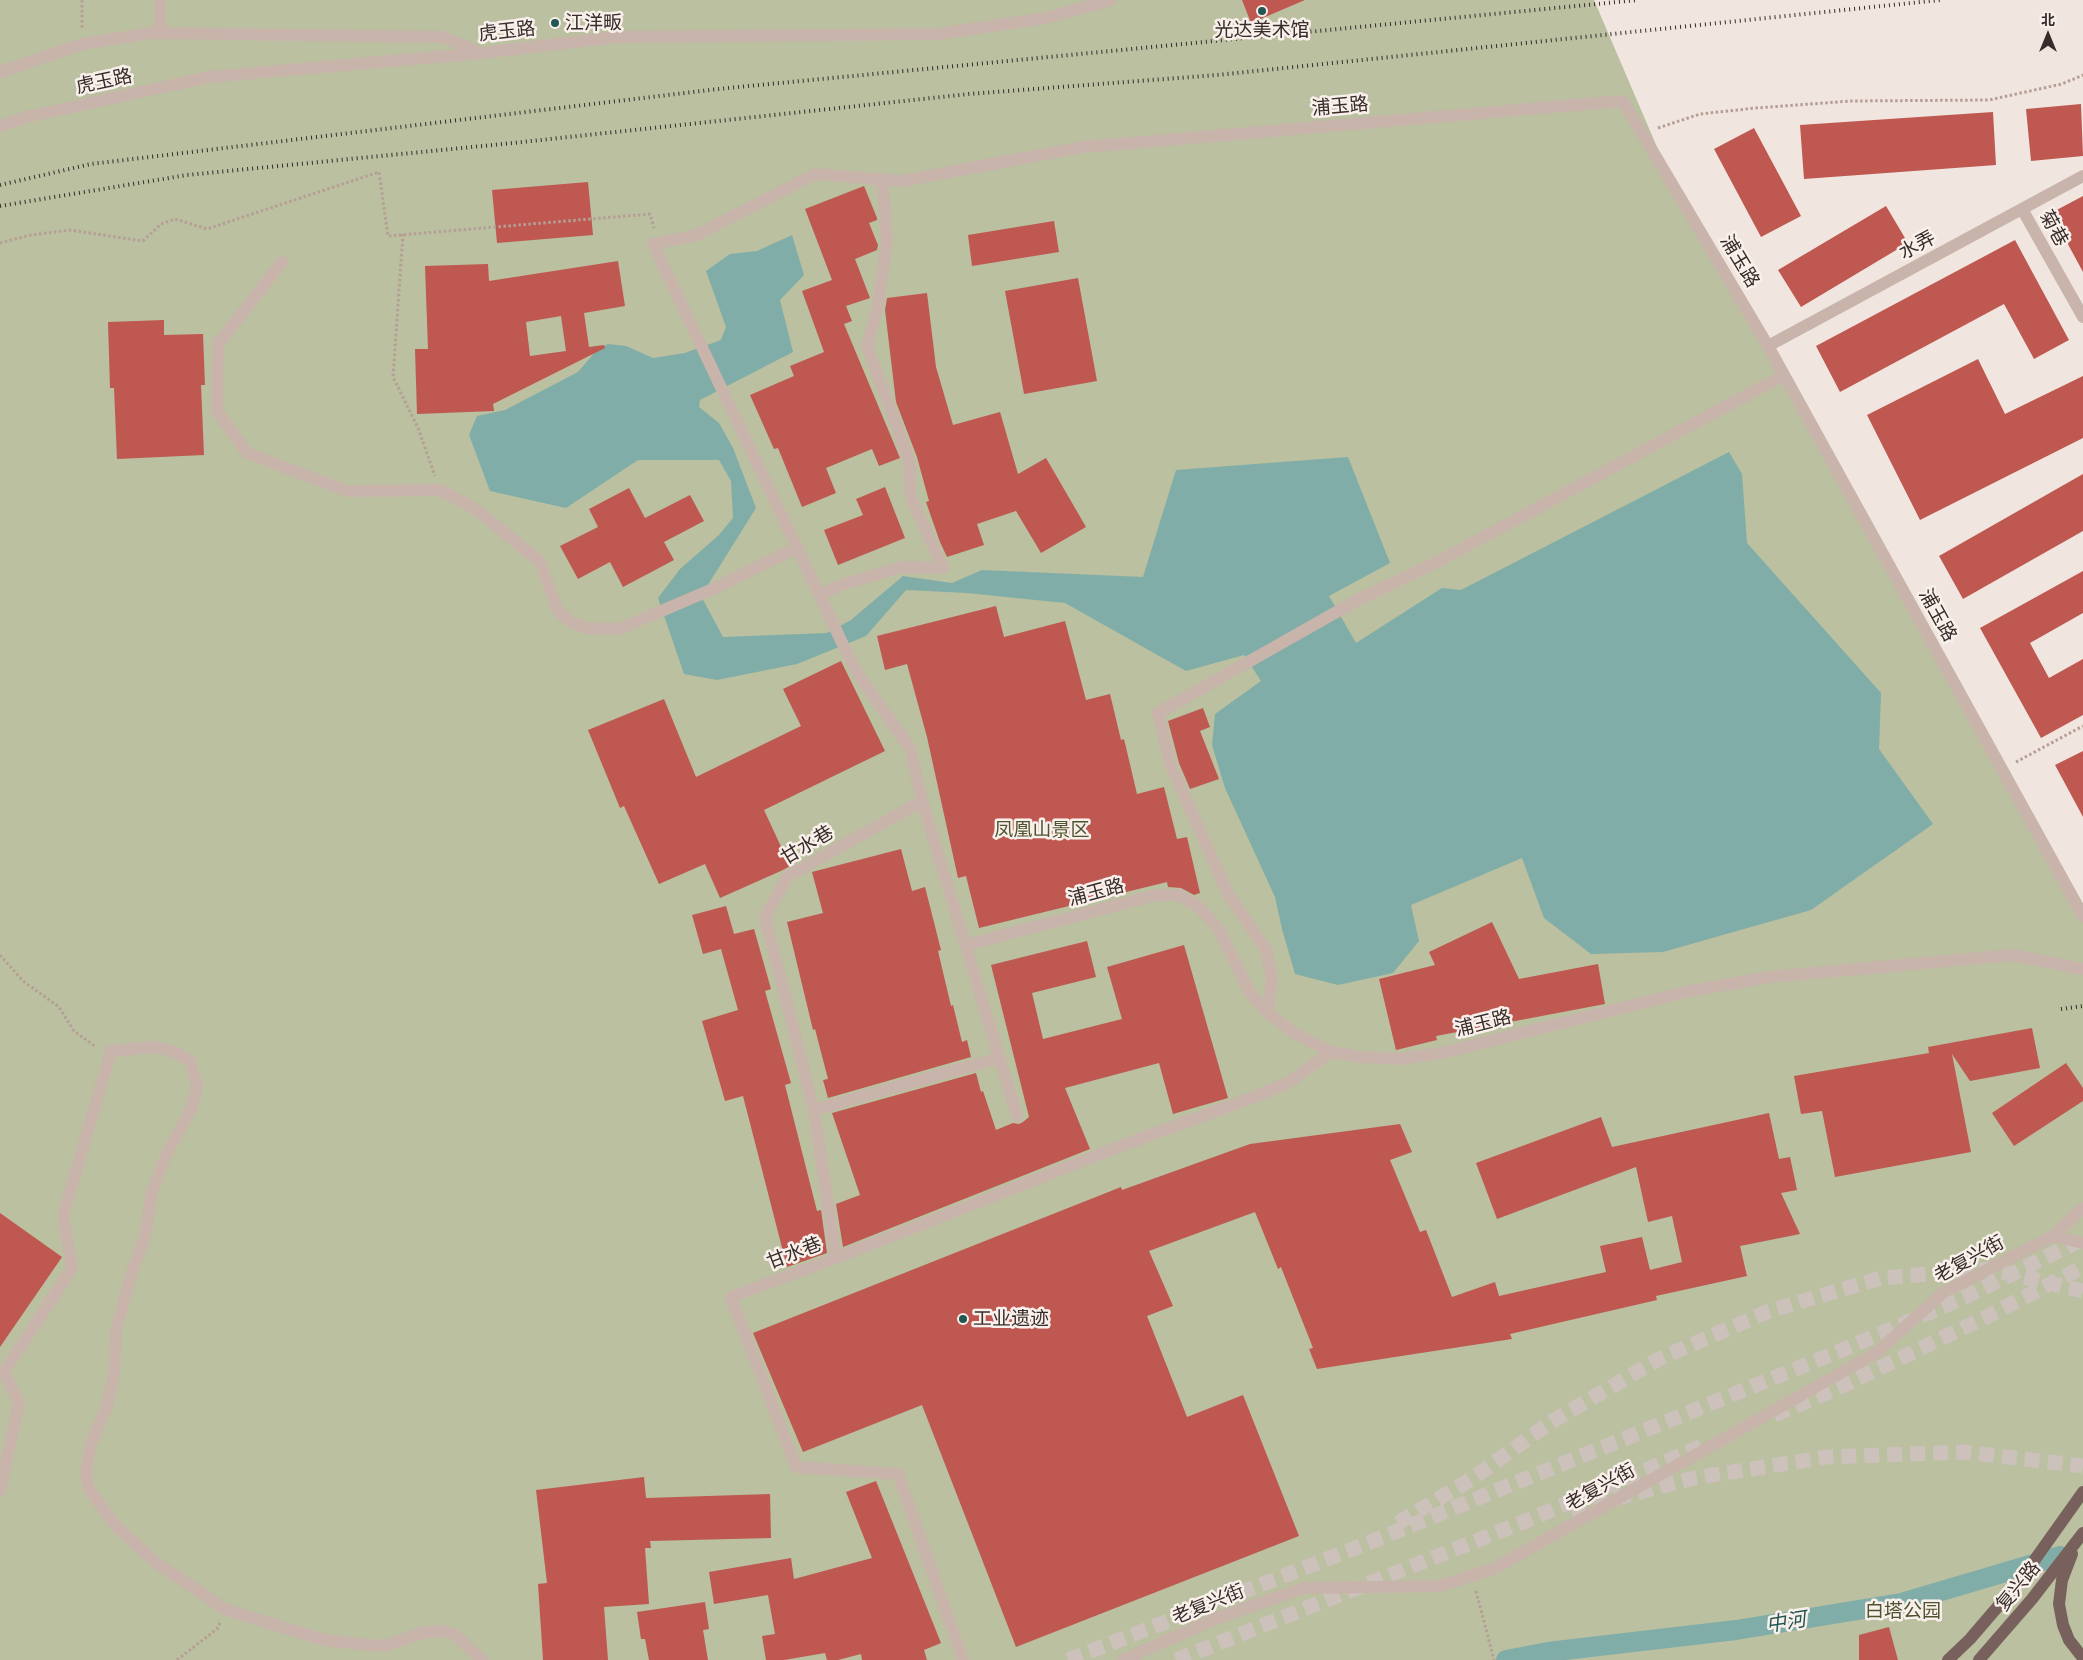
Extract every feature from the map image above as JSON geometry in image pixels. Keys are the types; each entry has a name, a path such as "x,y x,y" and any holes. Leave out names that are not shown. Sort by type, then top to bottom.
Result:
{"main road":[{"name":"复兴路","path":"1948,1660 2019,1582 2083,1492"},
{"name":"复兴路","path":"1980,1660 2032,1599 2080,1537"},
{"path":"2080,1537 2062,1580 2059,1604 2063,1626 2069,1640 2083,1658"}],"street":[{"path":"160,0 160,33"},
{"name":"虎玉路","path":"0,126 27,117 209,77 481,53 617,37 938,34 1046,18 1111,0"},
{"path":"0,72 82,44 160,33 443,37 481,53"},
{"name":"浦玉路","path":"882,179 902,181 1083,147 1623,101 1768,346 2083,916"},
{"path":"821,595 840,585 902,567 943,568 911,498 909,460 867,346 878,306 887,239 882,179 815,174 697,235 653,244 846,651 860,677 910,748 922,801 1017,1116"},
{"name":"水弄","path":"1768,346 2083,176"},
{"name":"菊巷","path":"2022,209 2083,318"},
{"path":"282,262 218,344 217,411 247,453 347,491 440,490 477,510 540,562 558,611 571,622 586,628 619,629 713,590 798,547"},
{"path":"1267,1012 1272,981 1266,950 1228,894 1172,766 1158,713 1356,601 1439,561 1784,375"},
{"name":"甘水巷","path":"922,801 788,876 765,917 814,1110 836,1258 731,1297 796,1467 898,1474 963,1660"},
{"name":"浦玉路","path":"966,946 1156,895 1178,895 1198,906 1218,928 1250,993 1267,1012 1294,1033 1331,1052 1362,1057 1398,1059 1442,1053 1685,992 1779,976 2013,955 2083,969"},
{"path":"0,1491 19,1402 4,1372 72,1268 63,1216 111,1051 154,1047 173,1051 190,1061 197,1086 192,1107 166,1155 152,1192 145,1236 131,1275 116,1330 114,1374 107,1406 90,1446 86,1472 89,1489 115,1525 154,1561 226,1610 326,1640 368,1645 385,1646 422,1633 442,1631 454,1634 482,1660"},
{"path":"836,1258 1126,1144 1257,1096 1289,1082 1331,1052"},
{"path":"814,1110 999,1058"},
{"name":"老复兴街","path":"1123,1660 1214,1619 1304,1588 1439,1586 1493,1569 1876,1353 1944,1292 2053,1236 2083,1208"},
{"path":"2053,1236 2083,1243"}],"path":[{"path":"82,0 82,44"},
{"path":"1642,133 1700,114 1756,108 1851,101 1988,100 2062,84 2083,75"},
{"path":"0,242 31,235 70,230 143,241 161,224 175,219 207,229 379,172 388,236 650,214 658,243"},
{"path":"403,234 393,377 418,428 440,490"},
{"path":"2002,770 2083,726"},
{"path":"0,955 23,981 59,1008 74,1031 96,1047 111,1051"},
{"path":"1476,1590 1494,1660"},
{"path":"177,1660 218,1629 226,1610"}],"green space":[{"name":"凤凰山景区","path":"0,0 1594,0 1663,161 2083,904 2083,1660 0,1660"}],"water":[{"path":"792,235 804,275 780,300 793,352 700,400 699,407 719,423 733,448 756,508 701,596 723,637 827,633 851,620 903,576 952,583 982,570 1143,577 1176,470 1348,457 1390,563 1329,596 1356,643 1442,588 1461,590 1729,452 1742,474 1747,543 1881,693 1879,749 1933,824 1811,910 1663,952 1591,954 1544,918 1522,858 1411,905 1419,941 1393,973 1338,985 1295,974 1275,897 1225,788 1212,745 1215,714 1261,681 1244,655 1186,671 1065,603 967,593 906,590 866,636 797,664 717,680 684,674 658,598 680,569 719,535 733,518 731,481 719,460 638,460 566,508 490,491 469,435 477,416 505,410 578,372 596,351 608,344 626,346 653,358 685,353 721,340 726,327 706,271 730,254 757,251"}],"building":[{"name":"光达美术馆","path":"1242,0 1305,0 1251,23"},
{"path":"2081,104 2083,156 2031,161 2026,109"},
{"path":"1993,112 1996,165 1804,179 1800,125"},
{"path":"1754,128 1801,216 1761,237 1714,149"},
{"path":"588,182 593,235 497,243 492,190"},
{"path":"864,186 877,218 877,220 869,223 878,245 877,250 855,259 870,298 846,306 852,321 844,324 900,458 879,466 872,449 826,468 836,493 802,507 778,448 774,449 750,395 794,376 790,366 824,352 802,291 832,280 805,209"},
{"path":"2083,196 2083,272 2051,213"},
{"path":"1886,206 1908,243 1801,307 1778,270"},
{"path":"1054,221 1059,252 972,266 968,235"},
{"path":"2015,240 2069,340 2034,359 2004,304 1840,392 1816,346"},
{"path":"618,261 625,306 584,313 589,347 604,345 605,348 493,404 494,411 417,414 415,349 428,349 425,266 488,264 489,281","holes":["561,316 566,351 530,356 526,322"]},
{"path":"1078,278 1097,381 1024,394 1005,291"},
{"path":"927,293 936,367 953,425 1000,412 1018,474 1046,458 1086,527 1041,553 1016,511 977,524 984,545 947,557 940,542 926,502 929,501 917,457 896,402 885,310 887,298"},
{"path":"164,320 164,335 203,334 205,385 201,385 204,455 117,459 114,388 110,388 108,322"},
{"path":"1978,359 2005,414 2083,376 2083,438 1920,520 1867,415"},
{"path":"2083,474 2083,531 1963,599 1939,556"},
{"path":"885,487 905,538 838,565 824,530 863,515 856,499"},
{"path":"629,488 645,518 690,495 704,521 664,542 674,560 623,587 610,562 578,579 560,546 598,527 589,509"},
{"path":"2083,571 2083,613 2030,643 2049,678 2083,659 2083,715 2041,738 1980,628"},
{"path":"996,606 1004,637 1065,621 1086,700 1110,694 1121,740 1124,739 1137,794 1164,787 1177,839 1187,837 1200,893 1194,895 1181,888 1168,887 1167,882 979,928 966,876 958,878 927,737 907,664 885,670 877,636"},
{"path":"841,661 885,751 764,810 790,866 720,898 705,864 659,884 624,806 620,808 588,730 664,699 696,777 801,726 783,689"},
{"path":"1203,708 1210,727 1200,731 1219,779 1190,789 1179,763 1168,721"},
{"path":"2083,751 2083,817 2055,765"},
{"path":"901,849 912,891 925,887 941,950 938,951 951,1006 953,1005 962,1042 967,1040 971,1057 828,1098 823,1080 828,1079 815,1029 813,1030 787,922 823,913 812,872"},
{"path":"726,906 734,934 754,929 771,989 765,991 791,1083 785,1085 817,1211 821,1210 827,1253 787,1267 743,1096 725,1101 702,1021 738,1010 721,949 703,954 692,915"},
{"path":"1492,922 1519,979 1598,964 1605,1004 1436,1036 1437,1040 1396,1050 1379,979 1435,965 1429,952"},
{"path":"1087,941 1096,977 1032,993 1043,1039 1122,1019 1107,967 1184,945 1228,1098 1173,1114 1159,1063 1065,1088 1090,1149 843,1247 836,1204 860,1195 832,1113 976,1073 981,1092 983,1091 996,1130 1013,1123 1019,1124 1023,1122 1029,1117 991,965"},
{"path":"2032,1028 2040,1068 1970,1081 1952,1054 1971,1152 1835,1177 1822,1111 1801,1114 1794,1076 1929,1053 1928,1047"},
{"path":"2066,1063 2083,1088 2083,1101 2014,1146 1992,1113"},
{"path":"1769,1113 1779,1159 1790,1157 1797,1190 1781,1193 1800,1234 1740,1246 1747,1276 1656,1296 1657,1300 1510,1334 1512,1339 1317,1369 1309,1349 1313,1348 1281,1267 1278,1269 1255,1212 1149,1251 1173,1306 1147,1316 1187,1417 1243,1395 1299,1536 1016,1647 922,1405 803,1452 753,1333 1121,1187 1122,1190 1250,1144 1400,1124 1412,1152 1390,1160 1420,1232 1426,1230 1452,1297 1495,1282 1499,1296 1606,1272 1600,1246 1642,1237 1650,1270 1682,1262 1672,1216 1648,1222 1636,1167 1497,1219 1476,1163 1601,1117 1612,1147"},
{"path":"0,1213 62,1257 0,1347"},
{"path":"644,1477 646,1498 770,1494 771,1538 650,1541 651,1548 645,1548 649,1604 604,1607 608,1660 543,1660 538,1584 547,1583 536,1490"},
{"path":"876,1481 941,1643 924,1650 927,1660 862,1660 861,1654 838,1660 827,1660 825,1653 784,1660 766,1660 762,1636 775,1634 768,1595 714,1604 709,1572 791,1558 794,1579 872,1558 846,1492"},
{"path":"705,1602 709,1629 703,1630 708,1660 649,1660 645,1639 641,1639 637,1612"},
{"path":"1889,1627 1898,1660 1859,1660 1859,1635"}],"waterway":[{"name":"中河","path":"1506,1660 1548,1652 1736,1630 1901,1603 2060,1556"}],"tunnel":[{"path":"1068,1660 1358,1547 1835,1353 1963,1298 2083,1239"},
{"path":"1774,1415 1832,1391 1986,1317 2083,1267"},
{"path":"1398,1523 1473,1478 1551,1422 1659,1359 1769,1311 1881,1278 1990,1269 2083,1291"},
{"path":"1176,1660 1521,1523 1707,1444"},
{"path":"1571,1510 1694,1478 1827,1457 1965,1452 2083,1466"}],"railway":[{"path":"0,185 91,164 718,89 1638,0"},
{"path":"0,206 187,175 513,143 969,94 1217,75 1940,0"},
{"path":"2061,1009 2083,1006"}],"place":[{"name":"光达美术馆","path":"1262,11"},
{"name":"江洋畈","path":"555,23"},
{"name":"工业遗迹","path":"963,1319"}],"park label":[{"name":"白塔公园","path":"1903,1611"}]}
